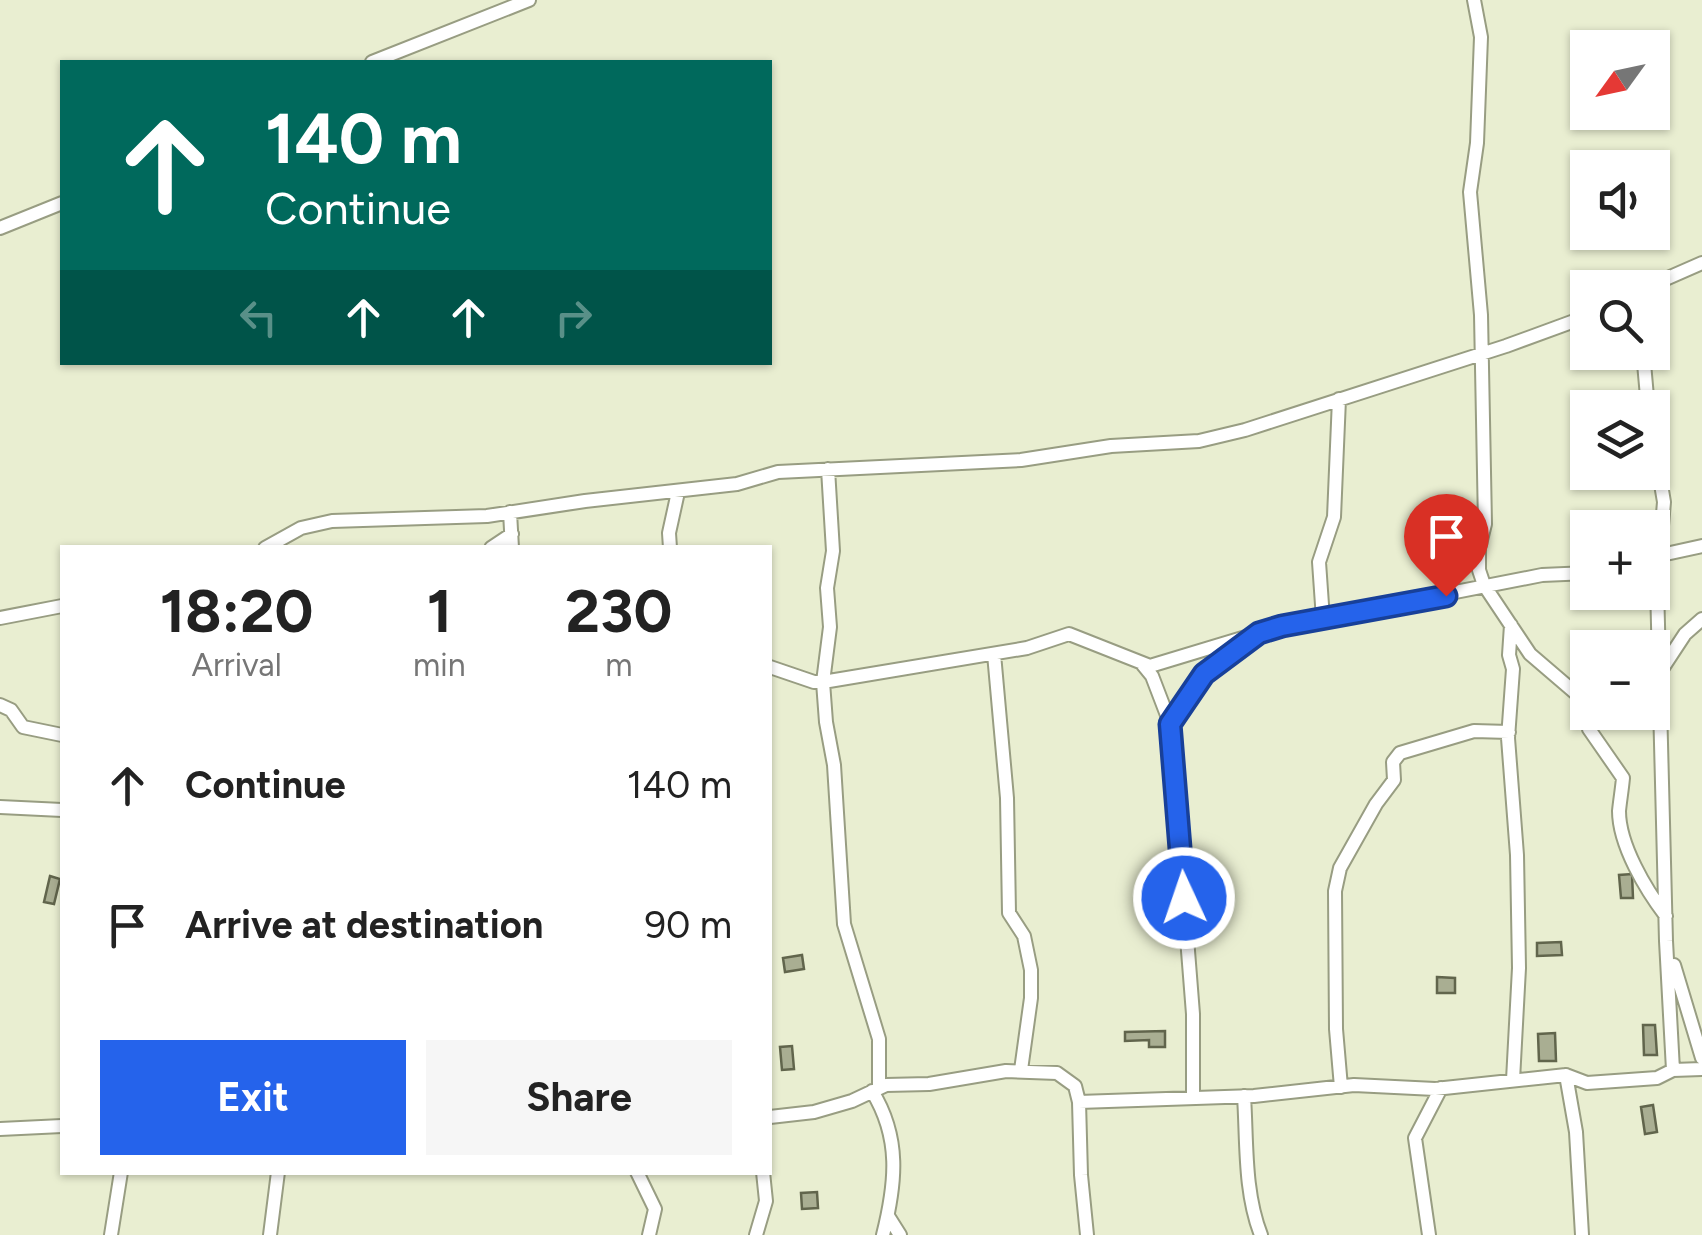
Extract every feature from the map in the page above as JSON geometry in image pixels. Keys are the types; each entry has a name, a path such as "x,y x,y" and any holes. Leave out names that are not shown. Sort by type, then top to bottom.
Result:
{"street":[{"path":"377,60 529,0"},
{"path":"1474,0 1481,37 1477,144 1470,192 1481,316 1485,524 1479,570 1484,585 1541,666 1586,702 1588,729 1622,778 1619,814 1626,840 1648,893 1666,916"},
{"path":"0,228 60,204"},
{"path":"1670,277 1702,263"},
{"path":"270,545 301,528 332,522 510,512 736,484 778,472 1020,460 1111,446 1198,441 1244,430 1570,322"},
{"path":"1324,619 1319,562 1334,517 1339,399"},
{"path":"828,469 833,551 827,588 830,627 824,682 838,805 844,924 879,1039 875,1090 892,1136 894,1179 883,1235"},
{"path":"670,545 678,492"},
{"path":"510,512 512,541"},
{"path":"1670,553 1702,546"},
{"path":"1142,665 1324,619 1484,585 1570,574"},
{"path":"0,618 60,606"},
{"path":"1670,656 1684,634 1702,619"},
{"path":"1511,625 1509,656 1514,669 1509,732 1519,968 1513,1080"},
{"path":"1170,724 1204,674 1259,633"},
{"path":"772,668 824,682 1027,648 1069,634 1142,665 1152,676 1170,724 1193,1014 1192,1096"},
{"path":"994,654 1007,798 1009,913 1024,936 1031,970 1021,1070"},
{"path":"0,705 11,710 23,727 60,736"},
{"path":"1661,730 1673,1070"},
{"path":"1341,1087 1336,1029 1335,890 1340,868 1376,804 1390,788 1394,780 1393,762 1400,753 1474,731 1509,732"},
{"path":"0,806 60,810"},
{"path":"1666,942 1702,1058"},
{"path":"1079,1102 1244,1096 1341,1087 1441,1088 1566,1075 1587,1082 1657,1078 1673,1070 1702,1068"},
{"path":"772,1117 814,1112 852,1102 875,1090 1021,1070 1068,1078 1075,1086 1079,1102 1087,1235"},
{"path":"1566,1075 1576,1132 1582,1235"},
{"path":"1429,1235 1415,1138 1441,1088"},
{"path":"1244,1096 1249,1181 1255,1219 1262,1235"},
{"path":"0,1138 1,1129 60,1126"},
{"path":"111,1235 121,1175"},
{"path":"270,1235 278,1175"},
{"path":"638,1175 655,1209 648,1235"},
{"path":"756,1235 766,1201 763,1175"},
{"path":"888,1216 900,1235"}],"building":[{"path":"1632,874 1633,898 1621,898 1619,875"},
{"path":"50,876 60,879 54,904 44,902"},
{"path":"1561,942 1562,955 1537,956 1537,943"},
{"path":"802,955 804,969 785,972 783,958"},
{"path":"1437,977 1455,978 1455,993 1437,993"},
{"path":"1643,1025 1655,1025 1657,1055 1644,1055"},
{"path":"1165,1031 1165,1047 1149,1047 1149,1040 1125,1041 1125,1032"},
{"path":"1555,1033 1556,1061 1539,1061 1538,1034"},
{"path":"792,1046 794,1069 782,1070 780,1047"},
{"path":"1653,1105 1657,1132 1645,1134 1641,1107"},
{"path":"817,1192 818,1208 802,1209 801,1193"}],"route":[{"path":"1184,898 1170,724 1204,674 1259,633 1446,596"}]}
